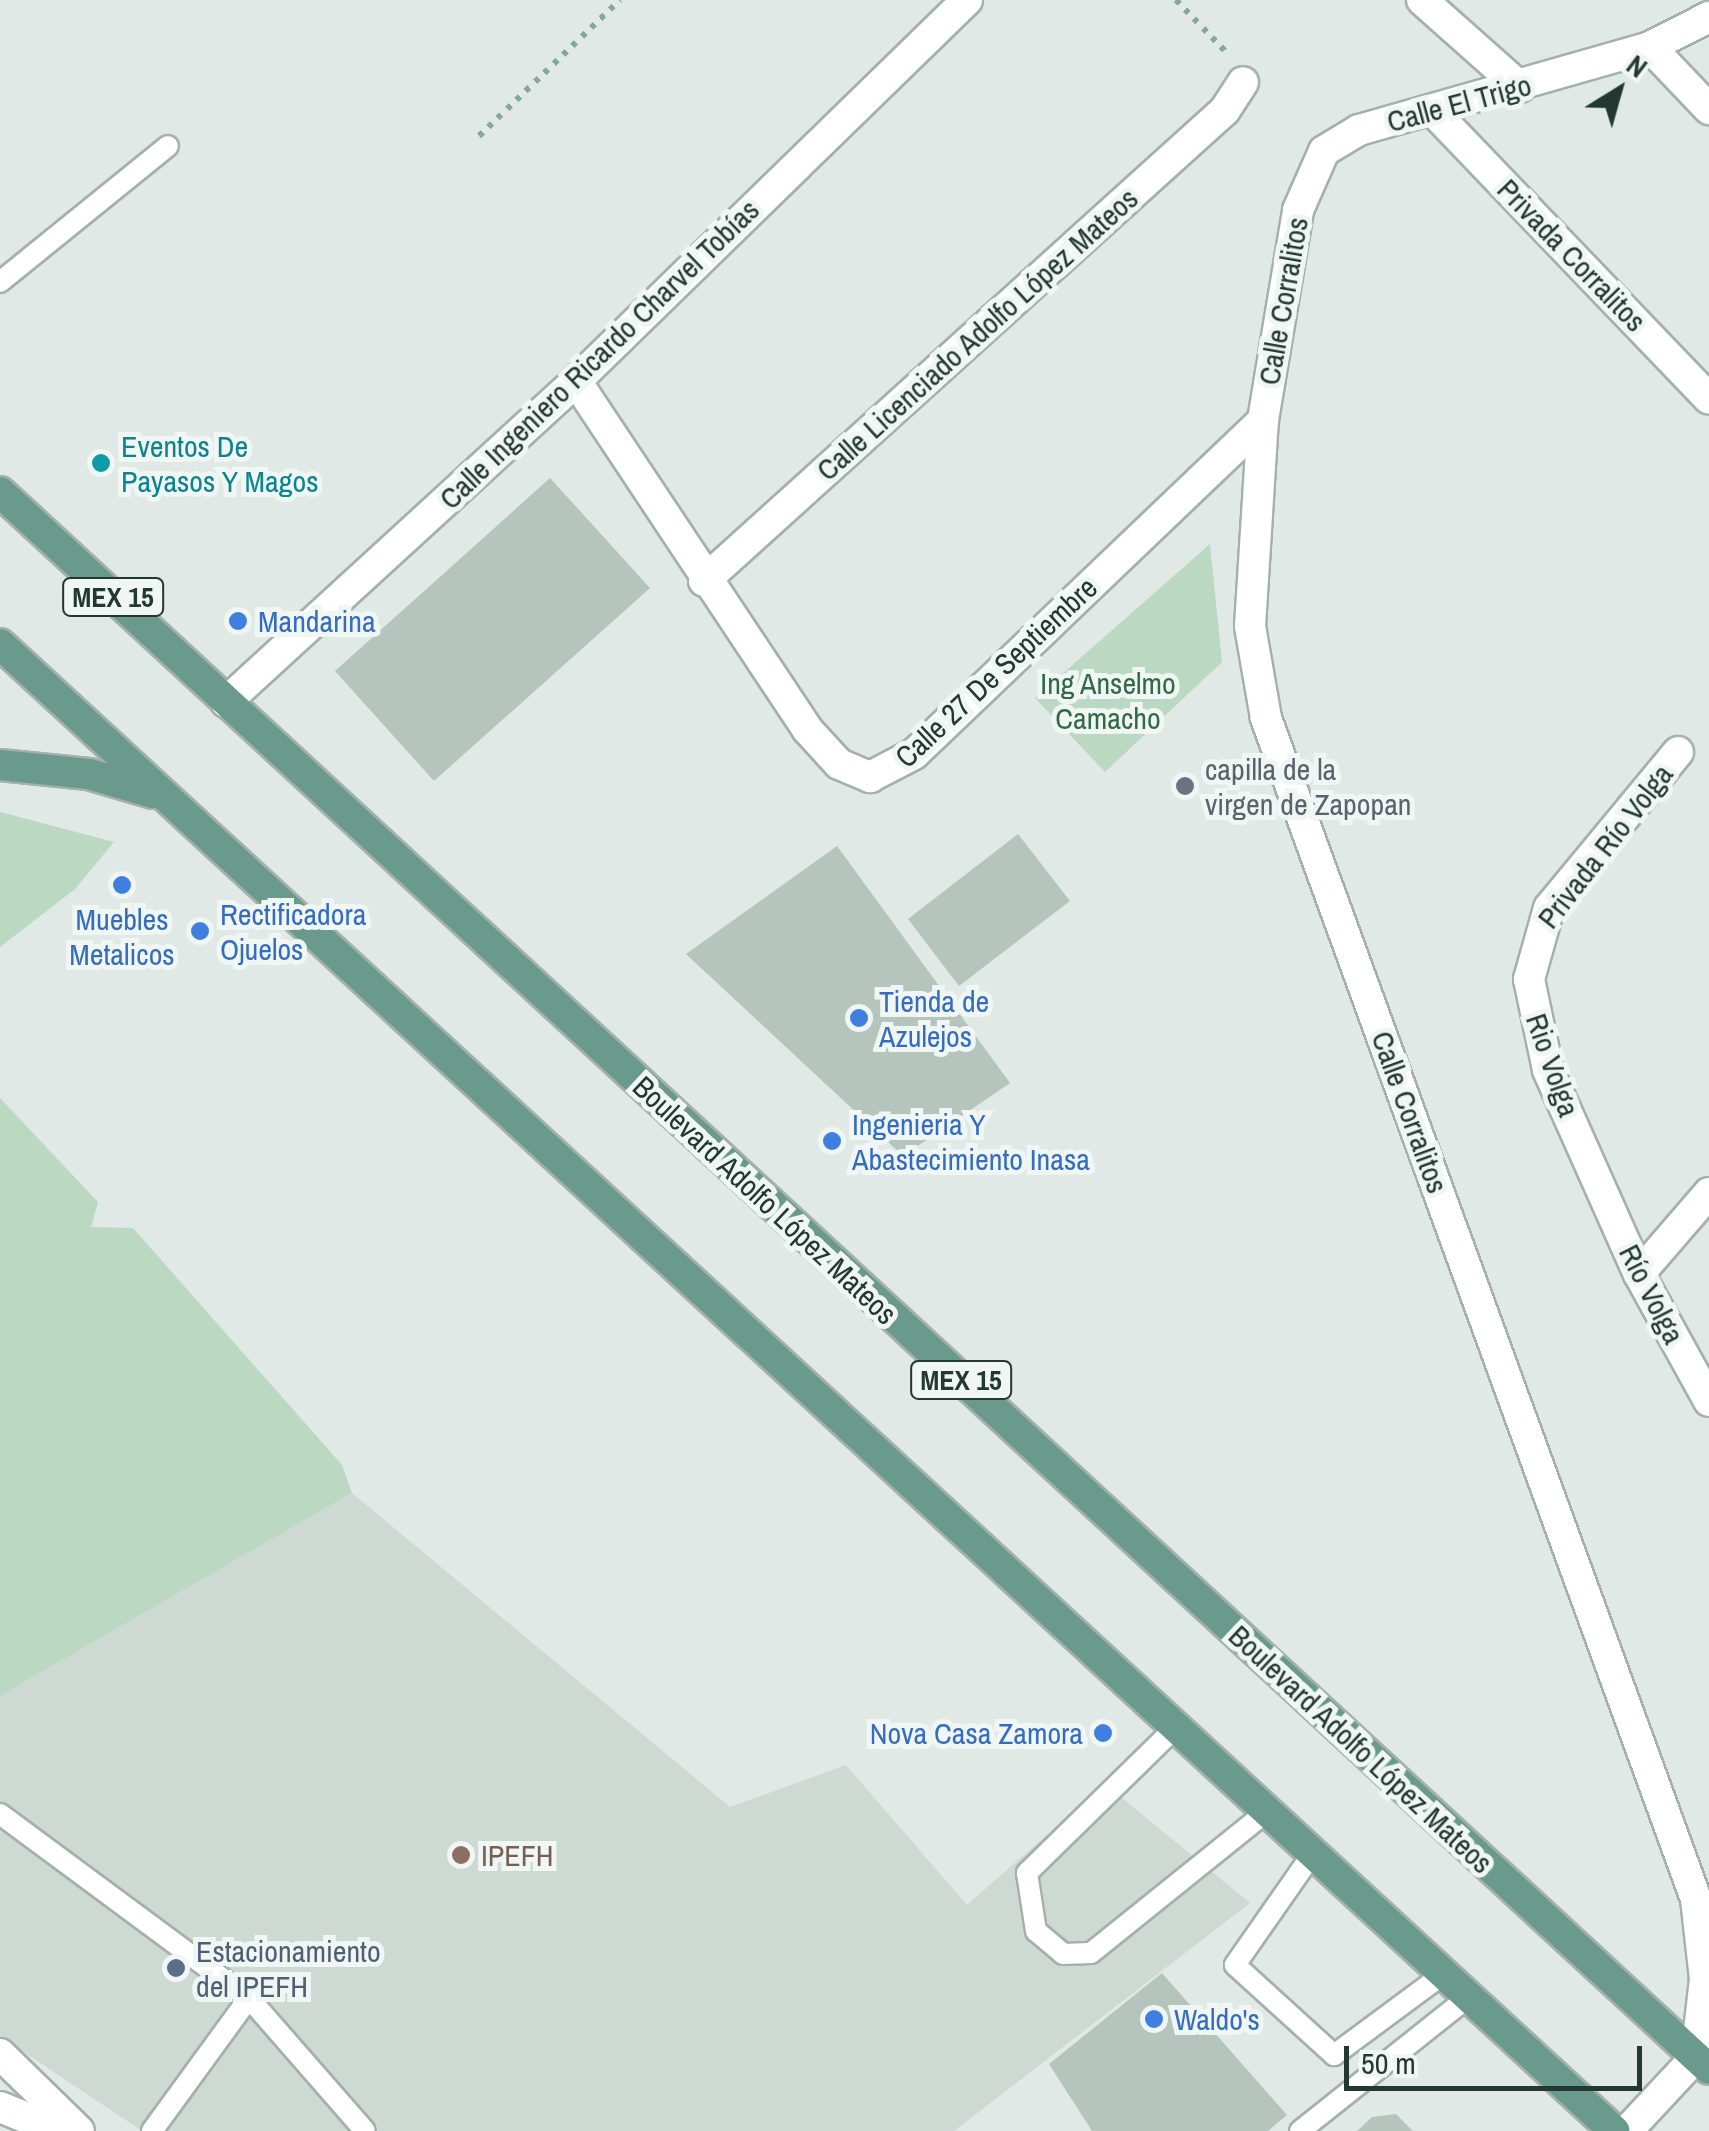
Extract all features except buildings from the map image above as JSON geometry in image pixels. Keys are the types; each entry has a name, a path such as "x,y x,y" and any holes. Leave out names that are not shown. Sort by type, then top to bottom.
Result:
{"main road":[{"name":"Boulevard Adolfo López Mateos","path":"0,492 1705,2058"},
{"path":"0,644 1311,1856 1614,2131"},
{"path":"0,764 89,774 166,798"}],"street":[{"name":"Calle Ingeniero Ricardo Charvel Tobías","path":"226,702 576,380 967,0"},
{"path":"1422,0 1520,87"},
{"name":"Calle El Trigo","path":"1324,152 1359,130 1434,112 1650,47 1709,18"},
{"path":"1650,47 1709,109"},
{"name":"Calle Licenciado Adolfo López Mateos","path":"704,580 1225,110 1243,82"},
{"name":"Privada Corralitos","path":"1434,112 1709,399"},
{"name":"Calle Corralitos","path":"1324,152 1298,210 1263,420 1250,626 1266,718 1696,1899 1706,1980 1705,2058"},
{"name":"Calle 27 De Septiembre","path":"576,380 704,580 839,764 883,774 1263,420"},
{"name":"Privada Río Volga","path":"1533,941 1561,892 1678,752"},
{"name":"Rio Volga","path":"1533,941 1537,1034 1600,1184"},
{"name":"Río Volga","path":"1600,1184 1639,1274 1709,1401"},
{"path":"1639,1274 1709,1193"},
{"path":"0,2054 79,2131"},
{"path":"1627,2131 1705,2058"},
{"path":"0,2107 59,2131"}],"lane":[{"path":"0,282 168,146"},
{"path":"1174,1729 1027,1873 1036,1932 1063,1954 1091,1953 1265,1813"},
{"path":"0,1814 249,1998 365,2131"},
{"path":"1311,1856 1235,1966 1334,2055 1442,1975"},
{"path":"152,2131 249,1998"},
{"path":"1300,2131 1467,1998"}],"path":[{"path":"478,136 620,0"},
{"path":"1176,0 1230,56 1243,82"}],"shaded area":[{"name":"IPEFH","path":"352,1493 730,1807 846,1765 967,1905 1105,1784 1250,1903 954,2131 142,2131 0,2036 0,1696"}],"green space":[{"name":"Ing Anselmo Camacho","path":"1210,544 1222,662 1105,772 1035,698"},
{"path":"0,812 114,842 75,889 0,947"},
{"path":"0,1098 98,1202 91,1227 133,1228 342,1465 352,1493 0,1696"}],"place":[{"name":"Eventos De Payasos Y Magos","path":"101,463"},
{"name":"Mandarina","path":"238,621"},
{"name":"capilla de la virgen de Zapopan","path":"1185,786"},
{"name":"Muebles Metalicos","path":"122,885"},
{"name":"Rectificadora Ojuelos","path":"200,931"},
{"name":"Tienda de Azulejos","path":"859,1018"},
{"name":"Ingenieria Y Abastecimiento Inasa","path":"832,1141"},
{"name":"Nova Casa Zamora","path":"1103,1733"},
{"name":"IPEFH","path":"461,1855"},
{"name":"Estacionamiento del IPEFH","path":"176,1968"},
{"name":"Waldo's","path":"1154,2019"}]}
